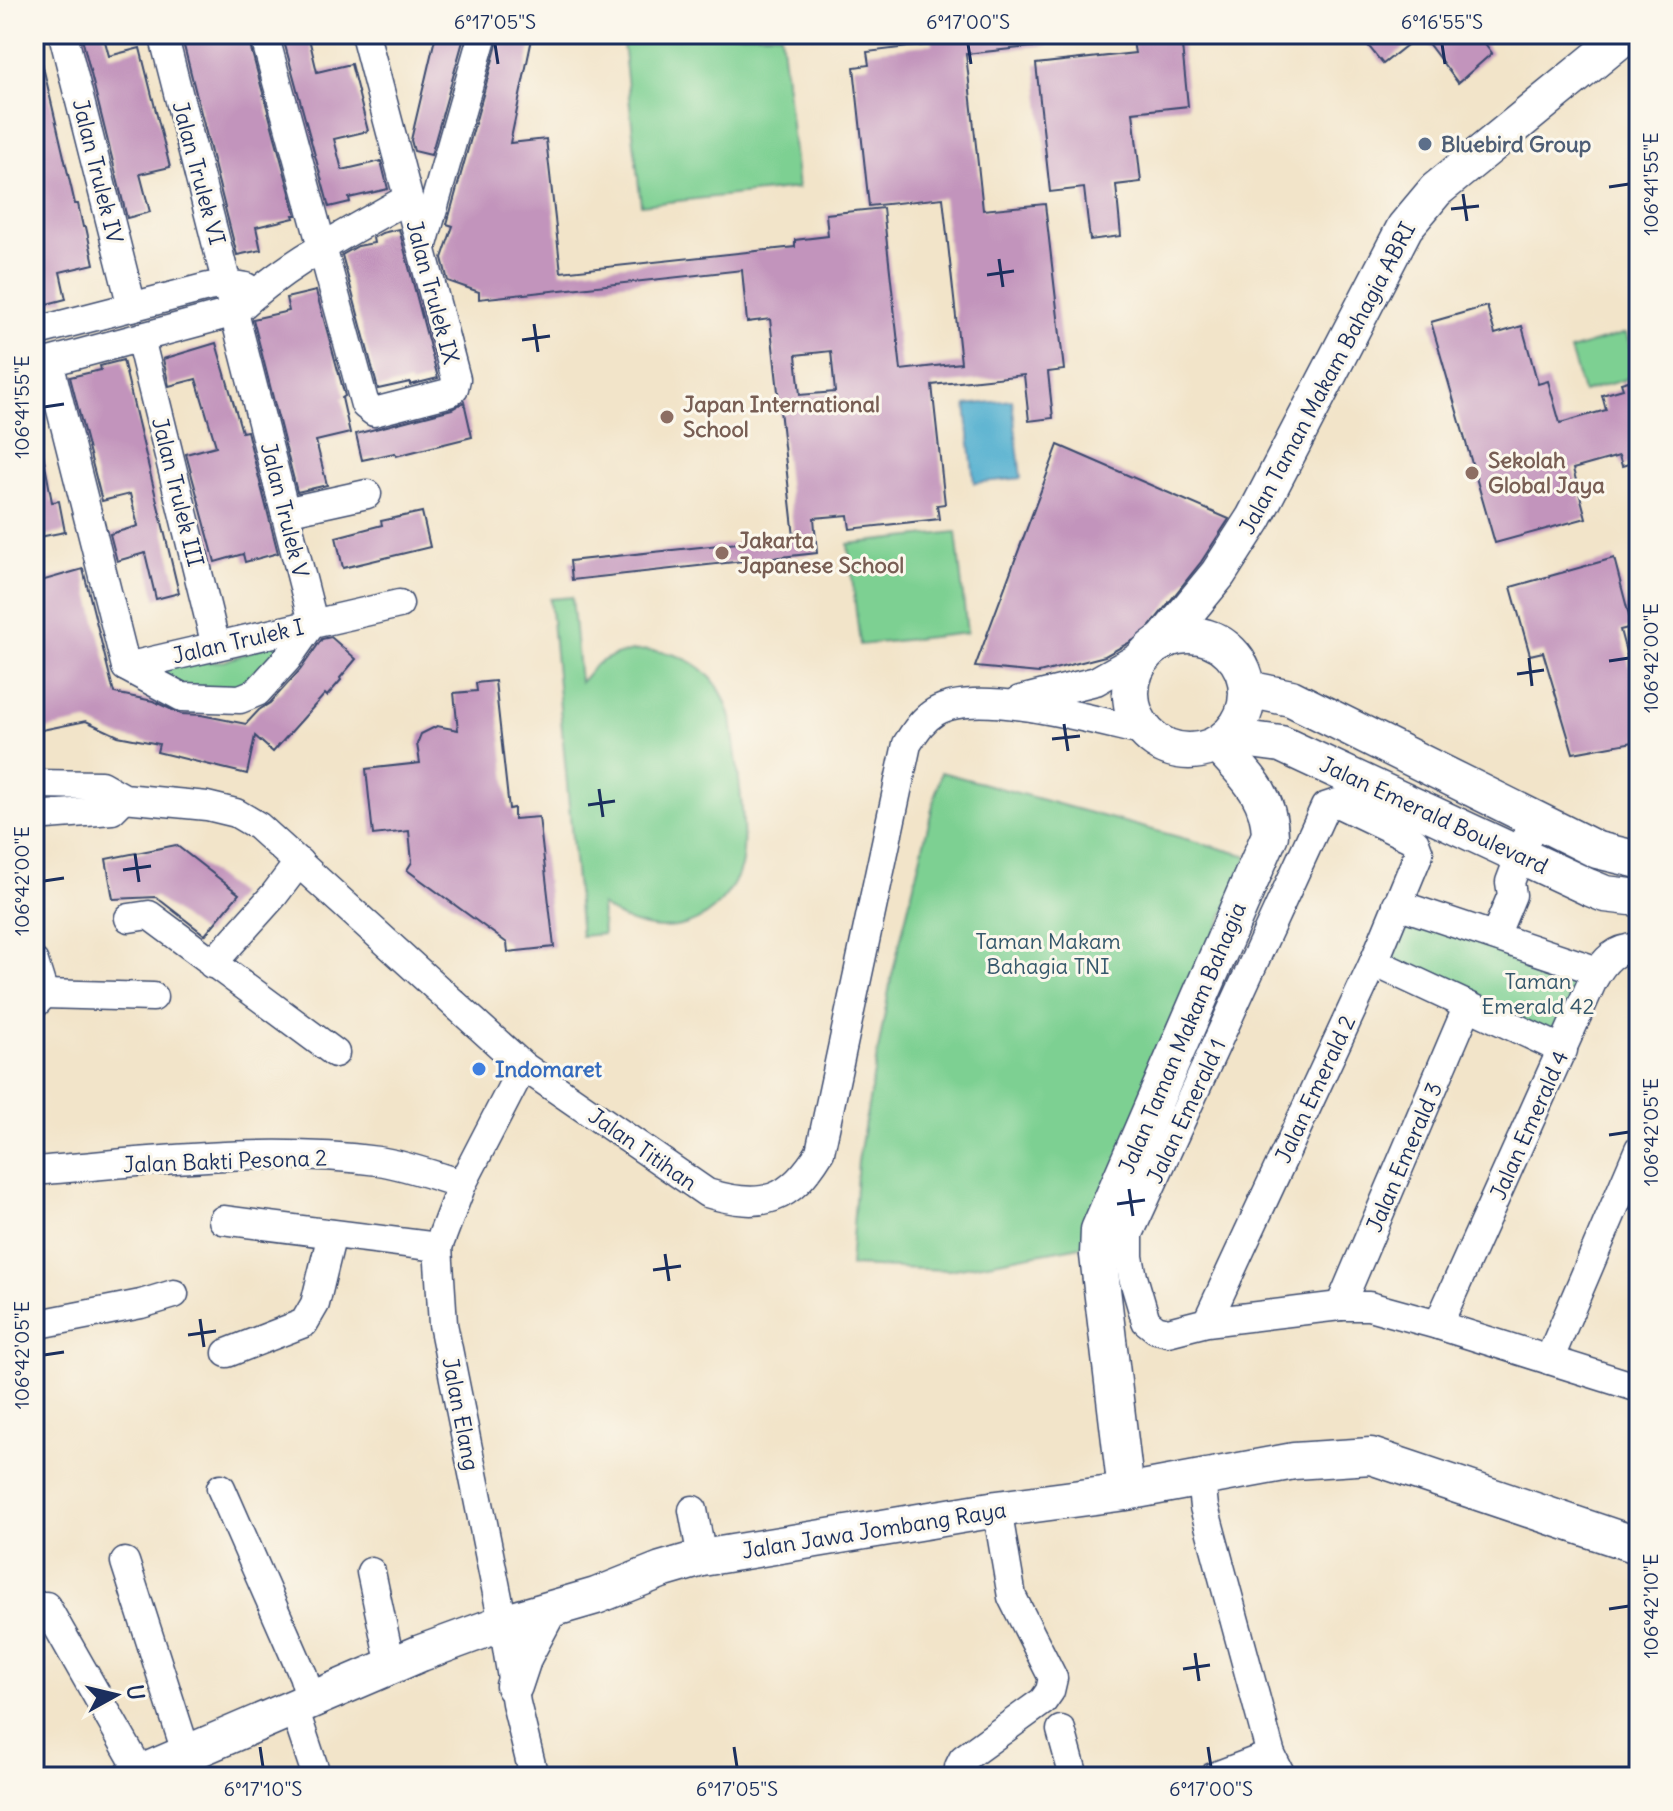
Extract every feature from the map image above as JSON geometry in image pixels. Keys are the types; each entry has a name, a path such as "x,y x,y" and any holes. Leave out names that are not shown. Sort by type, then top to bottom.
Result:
{"main road":[{"name":"Jalan Taman Makam Bahagia ABRI","path":"1156,646 1218,574 1254,518 1414,215 1436,190 1627,34"},
{"path":"1218,574 1217,616 1229,651 1245,675 1247,689 1246,707 1239,723 1223,741 1195,751 1177,750 1160,743 1146,732 1138,721 1132,696 1136,671 1156,646 1187,635 1203,637 1229,651"},
{"name":"Jalan Emerald Boulevard","path":"1247,689 1291,698 1597,850 1639,860"},
{"path":"1261,794 1261,771 1265,761 1281,744 1277,724 1291,698"},
{"name":"Jalan Emerald Boulevard","path":"1223,741 1281,744 1605,894 1639,898"},
{"name":"Jalan Taman Makam Bahagia","path":"1126,1492 1098,1255 1099,1230 1270,835 1267,807 1261,794 1223,741"},
{"name":"Jalan Jawa Jombang Raya","path":"136,1775 391,1666 503,1623 596,1596 661,1570 702,1558 997,1509 1126,1492 1294,1461 1371,1456 1639,1546"},
{"path":"514,1686 524,1656 548,1611"}],"street":[{"name":"Jalan Trulek IV","path":"63,34 132,307"},
{"name":"Jalan Trulek VI","path":"163,34 235,312"},
{"path":"264,34 321,247"},
{"name":"Jalan Trulek IX","path":"321,247 365,405 374,412 448,393 454,388 456,379 365,34"},
{"path":"422,248 483,34"},
{"path":"126,667 42,364 235,312 258,290 321,247 407,199"},
{"path":"36,324 132,307 228,284 258,290"},
{"name":"Jalan Trulek V","path":"235,312 313,622"},
{"name":"Jalan Trulek III","path":"140,338 216,646"},
{"path":"285,512 367,494"},
{"path":"313,622 399,604"},
{"name":"Jalan Trulek I","path":"126,667 313,622"},
{"name":"Jalan Trulek I","path":"126,667 182,697 240,699 257,692 287,659 313,622"},
{"name":"Jalan Titihan","path":"1000,703 1096,681 1156,646"},
{"name":"Jalan Titihan","path":"34,784 101,785 124,798 207,806 236,813 258,826 299,862 523,1066 707,1193 746,1201 790,1191 807,1173 820,1152 907,744 924,721 937,711 975,701 1075,716 1146,732"},
{"name":"Jalan Titihan","path":"35,812 112,810 124,798"},
{"name":"Jalan Emerald 1","path":"1419,853 1410,838 1348,807 1337,803 1325,807 1129,1234 1129,1257 1146,1321 1156,1329 1168,1332 1207,1322 1340,1306 1369,1306 1639,1388"},
{"path":"1495,936 1512,895 1526,889 1528,859 1543,823"},
{"name":"Jalan Emerald 2","path":"1207,1322 1374,962 1419,853"},
{"path":"212,964 299,862"},
{"path":"1397,904 1598,971 1614,953 1639,947"},
{"path":"129,918 149,915 335,1053"},
{"path":"34,962 39,999 153,997"},
{"path":"1374,962 1467,1008 1563,1050"},
{"name":"Jalan Emerald 4","path":"1438,1325 1598,971"},
{"name":"Jalan Emerald 3","path":"1340,1306 1467,1008"},
{"name":"Jalan Elang","path":"523,1066 462,1184 438,1247 443,1324 534,1777"},
{"path":"1549,1360 1639,1149"},
{"name":"Jalan Bakti Pesona 2","path":"34,1171 200,1158 315,1154 382,1162 462,1184"},
{"path":"223,1220 438,1247"},
{"path":"227,1353 304,1323 315,1304 332,1234"},
{"path":"34,1325 141,1304 174,1294"},
{"path":"1201,1479 1204,1507 1277,1766 1213,1777"},
{"path":"221,1488 303,1675 303,1705 317,1777"},
{"path":"959,1777 963,1759 1043,1701 1050,1691 1053,1678 1012,1597 997,1509"},
{"path":"693,1510 702,1558"},
{"path":"125,1562 187,1755"},
{"path":"371,1572 391,1666"},
{"path":"34,1612 46,1606 136,1775"},
{"path":"1061,1730 1074,1777"}],"green space":[{"path":"622,34 781,34 798,188 641,205"},
{"path":"1626,333 1639,375 1583,392 1570,350"},
{"path":"956,532 967,633 860,645 848,544"},
{"path":"572,597 580,682 595,666 611,657 657,651 673,654 700,668 715,683 728,707 742,814 741,866 721,901 688,924 665,928 642,925 601,905 603,934 581,936 550,599"},
{"path":"311,629 254,693 179,694 126,667 225,661"},
{"name":"Taman Makam Bahagia TNI","path":"941,772 1248,856 1086,1245 949,1270 850,1266 858,1161 891,979"},
{"name":"Taman Emerald 42","path":"1397,904 1598,971 1563,1050 1374,962"}],"water":[{"path":"1012,400 1021,478 974,483 966,405"}],"building":[{"path":"81,34 103,34 109,56 140,48 170,167 140,174 150,212 127,218"},
{"path":"181,34 247,34 296,215 256,227 261,250 237,255"},
{"path":"282,34 308,34 317,72 351,64 368,131 334,139 342,170 381,161 388,189 349,198 350,202 329,207"},
{"path":"436,34 465,34 431,155 414,151 411,140"},
{"path":"500,34 533,34 510,143 546,139 561,272 795,247 795,240 828,236 826,214 883,208 901,370 961,363 943,198 869,206 854,67 869,65 867,52 933,44 932,34 1048,34 1048,45 966,54 983,210 1045,204 1064,370 1048,372 1053,418 1029,421 1024,375 932,385 945,504 937,505 939,519 850,529 848,515 814,518 817,553 572,580 570,561 794,537 770,319 747,322 742,270 479,299 479,292 448,281 442,258 453,226 447,224","holes":["831,351 835,392 800,395 796,355"]},
{"path":"1359,34 1421,34 1383,64"},
{"path":"1421,34 1478,34 1492,53 1458,83"},
{"path":"1181,36 1188,106 1133,112 1141,182 1116,185 1121,236 1090,240 1084,188 1050,192 1036,64 1135,53 1133,42"},
{"path":"41,58 75,204 78,204 83,227 86,227 94,264 60,272 66,299 39,306 34,285 34,59"},
{"path":"399,229 438,378 378,389 342,255 358,246 374,243 373,238 382,233"},
{"path":"316,291 345,396 342,398 350,433 316,441 327,485 297,492 253,319 289,311 286,298"},
{"path":"1487,306 1495,334 1522,326 1538,384 1548,381 1560,423 1606,410 1602,395 1623,389 1621,383 1639,378 1639,461 1622,466 1619,456 1573,469 1586,518 1495,543 1431,322"},
{"path":"216,343 242,432 247,431 278,553 245,562 243,554 215,562 186,454 216,446 196,379 169,386 163,359"},
{"path":"123,360 179,593 156,599 145,553 117,561 110,534 138,526 130,494 102,501 70,377 101,370 100,366"},
{"path":"464,402 472,437 396,456 395,453 362,460 356,434 452,409"},
{"path":"1058,445 1229,519 1201,562 1143,635 1105,656 1039,673 975,667"},
{"path":"42,449 52,502 59,501 65,532 34,538 34,450"},
{"path":"422,512 430,547 343,568 336,537 382,525 381,521"},
{"path":"1614,558 1632,627 1620,630 1632,674 1639,673 1639,741 1573,753 1543,652 1530,655 1511,587"},
{"path":"83,569 114,693 153,701 181,714 246,724 300,670 322,639 331,637 356,659 327,696 325,694 273,752 255,736 247,774 157,752 159,744 118,736 86,721 37,731 34,717 34,583"},
{"path":"495,681 509,809 514,808 514,819 539,817 554,947 508,952 507,943 407,870 412,862 409,831 373,835 366,769 420,763 417,744 421,734 437,726 458,730 454,693 477,691 476,683"},
{"path":"176,845 239,894 205,935 156,897 113,899 106,859"}],"place":[{"name":"Bluebird Group","path":"1425,144"},
{"name":"Japan International School","path":"667,417"},
{"name":"Sekolah Global Jaya","path":"1472,473"},
{"name":"Jakarta Japanese School","path":"722,553"},
{"name":"Indomaret","path":"479,1069"}]}
